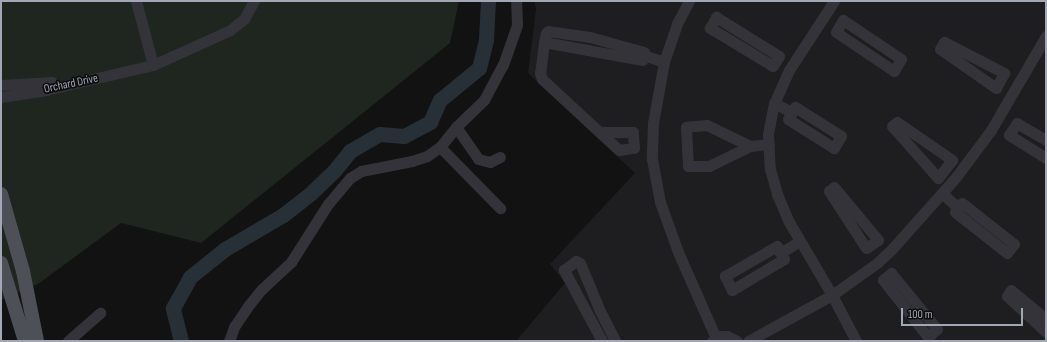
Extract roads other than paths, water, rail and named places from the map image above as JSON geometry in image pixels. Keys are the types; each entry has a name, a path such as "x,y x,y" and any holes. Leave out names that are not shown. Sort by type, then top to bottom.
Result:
{"main road":[{"path":"1,194 23,271 37,341"},
{"path":"1,263 25,341"}],"street":[{"path":"136,1 153,65"},
{"name":"Orchard Drive","path":"1,97 46,90 153,65 230,30 244,19 254,1"},
{"path":"229,341 234,327 248,306 262,288 291,262 328,204 350,178 361,171 412,161 427,156 440,147 456,127 484,100 503,65 517,25 516,1"},
{"path":"689,1 677,24 664,62 653,123 652,159 660,202 678,252 714,340 727,336 737,341"},
{"path":"834,1 789,70 774,103 768,134 770,169 777,194 800,241 832,295 856,341"},
{"path":"825,16 839,26"},
{"path":"716,17 778,56 776,60 773,66 710,28 716,17"},
{"path":"843,20 901,59 894,71 836,32 839,26 843,20"},
{"path":"600,132 633,132 634,148 619,150 542,79 540,73 544,42 548,31 583,36 644,52 643,55 664,62"},
{"path":"748,341 832,295 880,260 956,177 998,119 1046,36"},
{"path":"944,42 1004,73 1000,79 996,88 940,49 944,42"},
{"path":"776,60 789,70"},
{"name":"Orchard Drive","path":"1,85 44,83 141,69"},
{"path":"1000,79 1014,89"},
{"path":"774,103 792,112"},
{"path":"998,119 1012,129"},
{"path":"897,122 952,160 946,168 938,178 892,126 897,122"},
{"path":"1046,140 1017,123 1012,129 1010,135 1046,158"},
{"path":"750,146 707,125 686,127 688,166 709,166 750,146 769,144"},
{"path":"456,127 478,158 490,162 500,157"},
{"path":"633,140 653,139"},
{"path":"440,147 500,208"},
{"path":"946,168 956,177"},
{"path":"834,188 878,240 872,244 866,248 829,191 834,188"},
{"path":"942,193 958,208"},
{"path":"962,203 1014,244 1007,253 955,212 958,208 962,203"},
{"path":"780,253 800,241"},
{"path":"872,244 887,276"},
{"path":"776,246 780,253 784,259 732,290 725,276 776,246"},
{"path":"602,341 564,270 576,262 580,263 600,311 615,341"},
{"path":"891,273 937,329 928,337 883,280 887,276 891,273"},
{"path":"1046,319 1011,290 1007,296 1046,332"},
{"path":"68,341 100,313"}],"waterway":[{"path":"181,341 173,308 190,277 225,249 283,215 311,193 334,171 350,151 380,134 404,136 430,122 440,100 479,68 486,39 488,1"}]}
